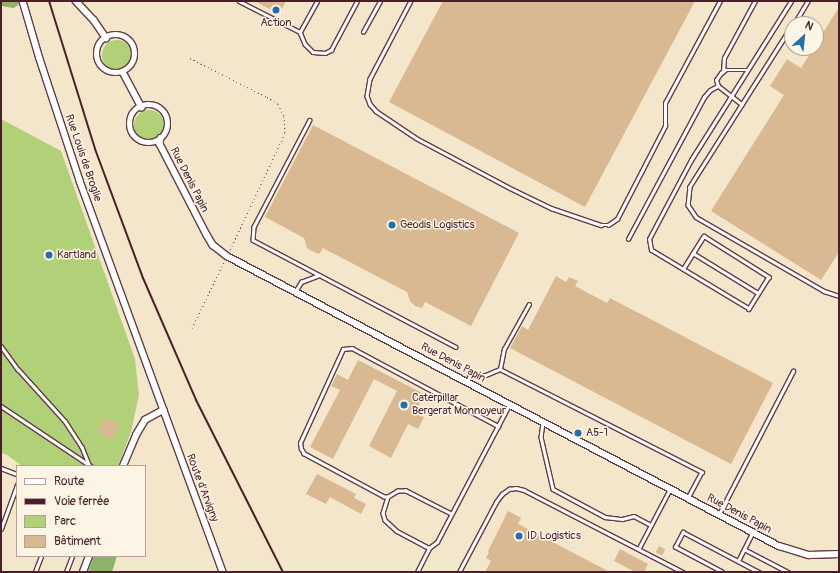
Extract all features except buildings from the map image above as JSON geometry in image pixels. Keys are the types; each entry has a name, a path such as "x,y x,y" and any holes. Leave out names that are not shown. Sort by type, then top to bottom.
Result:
{"street":[{"name":"Rue Louis de Broglie","path":"24,1 67,142 129,320 163,410"},
{"path":"76,1 94,20 106,38"},
{"path":"117,35 128,39 135,48 135,60 132,65 123,72 117,74 106,71 99,63 97,58 98,46 106,38 117,35"},
{"path":"123,72 142,107"},
{"name":"Rue Denis Papin","path":"153,106 163,112 168,123 165,134 156,142 144,143 139,141 131,132 130,126 132,114 142,107 153,106"},
{"name":"Rue Denis Papin","path":"161,138 160,144 207,235 213,245 227,256 779,546 809,555 839,554"},
{"path":"123,465 136,435 145,420 163,410"},
{"name":"Route d'Arvigny","path":"163,410 223,572"},
{"path":"83,572 89,557"}],"lane":[{"path":"239,1 300,32 305,44 313,52 325,53 331,50 357,1"},
{"path":"300,32 317,1"},
{"path":"363,32 380,1"},
{"path":"411,1 370,79 367,96 370,104 376,111 416,138 503,184 551,208 601,225 608,225 616,219 665,126 665,104 720,1"},
{"path":"742,105 718,86 716,80 723,72 724,58 755,1"},
{"path":"683,269 704,236 769,277 749,309 651,250 649,239 691,160 791,1"},
{"path":"799,16 808,1"},
{"path":"784,39 690,187 688,205 696,217 824,290 839,296"},
{"path":"723,72 748,70"},
{"path":"628,239 704,97 710,90 718,86"},
{"path":"310,120 254,227 253,240 456,347"},
{"path":"693,253 758,293"},
{"path":"295,292 301,282 320,275"},
{"path":"500,369 504,349 529,304"},
{"path":"1,346 18,370 65,421 82,447 90,465"},
{"path":"452,514 406,491 398,491 388,497 384,497 304,454 300,443 343,349 352,348 498,426"},
{"path":"467,382 470,375 486,375 500,369"},
{"path":"500,369 702,472 688,498"},
{"path":"719,514 793,371"},
{"path":"417,572 429,548 437,542 510,405"},
{"path":"1,406 90,465"},
{"path":"543,422 542,437 553,489 605,517 622,519 634,516 651,525"},
{"path":"1,468 16,474"},
{"path":"1,529 16,488"},
{"path":"459,572 496,502 502,494 509,489 524,490 683,572"},
{"path":"639,548 670,489"},
{"path":"388,497 383,513 385,520 396,532 429,548"},
{"path":"722,572 675,547 683,532 759,572"},
{"path":"738,561 752,532"},
{"path":"744,549 788,572"},
{"path":"35,572 41,557"},
{"path":"66,572 72,557"}],"path":[{"path":"190,58 278,104 284,116 285,133 192,328"}],"green space":[{"path":"1,1 19,1 19,4 14,8 1,6"},
{"path":"117,40 128,44 132,55 128,66 117,70 106,66 102,55 106,44"},
{"path":"149,110 160,114 164,125 160,136 149,140 138,136 134,125 138,114"},
{"name":"Kartland","path":"1,119 61,151 135,359 139,395 131,432 118,465 21,465 7,455 1,453"},
{"path":"94,557 117,557 112,572 88,572"}],"railway":[{"path":"49,1 95,149 143,278 196,400 283,572"}],"place":[{"name":"Action","path":"276,10"},
{"name":"Geodis Logistics","path":"392,225"},
{"name":"Kartland","path":"49,255"},
{"name":"Caterpillar Bergerat Monnoyeur","path":"404,405"},
{"name":"A5-1","path":"578,433"},
{"name":"ID Logistics","path":"519,536"}]}
